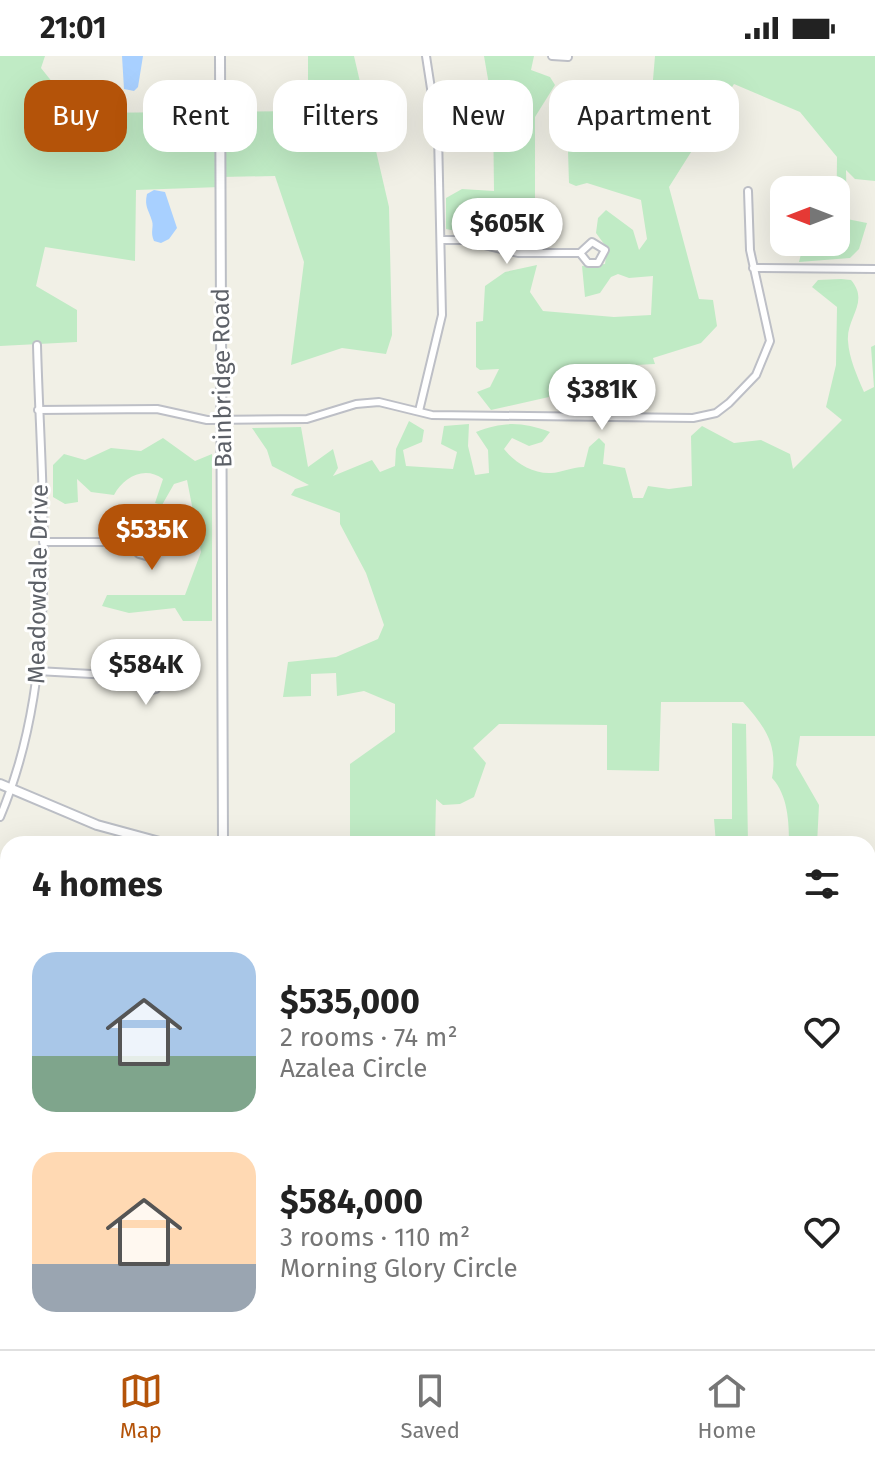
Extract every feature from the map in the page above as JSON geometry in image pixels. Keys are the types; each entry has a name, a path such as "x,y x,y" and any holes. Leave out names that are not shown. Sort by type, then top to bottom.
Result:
{"street":[{"name":"Bainbridge Road","path":"220,56 224,419 223,836"},
{"path":"419,411 442,315 438,134 426,56"},
{"path":"552,56 568,57"},
{"path":"38,410 157,409 195,419 318,418 365,402 432,415 693,418 716,413 756,375 767,352 768,322 753,268 748,191"},
{"path":"442,240 463,240 518,253 580,253"},
{"path":"753,268 875,269"},
{"name":"Meadowdale Drive","path":"0,817 12,789 34,714 43,542 37,345"},
{"path":"43,542 127,542 148,530 157,535 160,545 149,557 139,554 127,542"},
{"path":"37,671 128,676 150,666 158,672 160,682 156,689 145,692 128,676"},
{"path":"0,784 97,825 138,836"}],"green space":[{"path":"0,56 45,56 41,68 51,80 24,80 24,152 127,152 127,113 143,112 143,152 257,152 257,111 273,111 273,152 376,152 389,207 392,335 386,354 342,348 291,365 304,262 275,176 220,177 220,187 136,190 135,261 45,247 36,286 77,310 77,342 0,346"},
{"path":"308,56 354,56 360,80 308,80"},
{"path":"484,56 534,56 531,70 552,80 549,80 549,95 535,117 535,202 559,226 553,239 524,247 495,243 487,216 474,204 466,206 473,214 475,226 471,234 446,229 446,198 462,189 494,191 494,152 533,152 533,80 488,80"},
{"path":"655,56 875,56 875,181 855,179 846,170 846,176 837,176 837,157 800,112 739,86 739,80 653,80"},
{"path":"568,152 691,152 669,187 699,299 713,300 717,326 701,343 653,358 655,364 596,367 585,383 558,379 549,386 549,397 491,410 477,392 490,387 499,369 480,370 476,367 476,322 483,321 485,286 505,272 537,265 530,292 543,311 614,317 651,315 653,276 629,278 618,274 611,277 600,293 585,297 582,266 605,264 607,248 596,233 598,218 606,210 633,230 639,250 647,239 641,200 587,183 576,186 569,183"},
{"path":"850,220 867,223 859,249 850,258 799,262 800,256 850,256"},
{"path":"818,280 851,280 856,288 858,303 848,341 864,392 874,387 871,347 875,345 875,736 800,736 796,765 819,805 817,836 789,836 784,801 772,778 773,755 768,737 743,702 661,702 659,771 607,770 607,725 499,724 473,748 486,763 474,797 460,804 443,805 436,799 435,836 350,836 350,764 395,732 395,704 364,691 337,696 336,673 311,674 311,696 283,697 288,662 336,657 378,639 384,625 366,573 340,524 340,513 291,495 295,489 309,485 272,466 267,450 252,428 301,427 308,467 333,449 338,468 333,476 372,460 380,472 395,466 396,449 409,421 424,430 422,442 403,450 406,466 453,469 457,452 441,444 444,426 469,424 468,446 475,475 489,473 488,450 476,432 486,428 513,424 550,432 542,442 529,446 512,438 504,449 524,466 544,473 584,467 589,447 599,438 605,444 603,464 625,468 633,498 643,498 648,486 669,489 692,486 691,436 702,426 734,443 761,440 790,454 793,469 842,420 826,407 836,365 837,307 812,287"},
{"path":"163,438 195,461 212,454 212,621 183,621 175,608 129,613 102,606 107,595 185,595 201,552 187,480 174,484 162,505 155,503 163,479 149,473 128,479 114,495 91,492 77,479 78,502 65,504 53,497 53,465 64,454 85,460 111,448 141,451"},
{"path":"732,723 746,724 748,836 715,836 714,819 732,819"}],"water":[{"path":"122,56 143,56 138,87 134,91 127,90 127,80 123,80"},
{"path":"154,190 165,192 177,228 169,239 161,243 154,241 146,205 147,194"}]}
